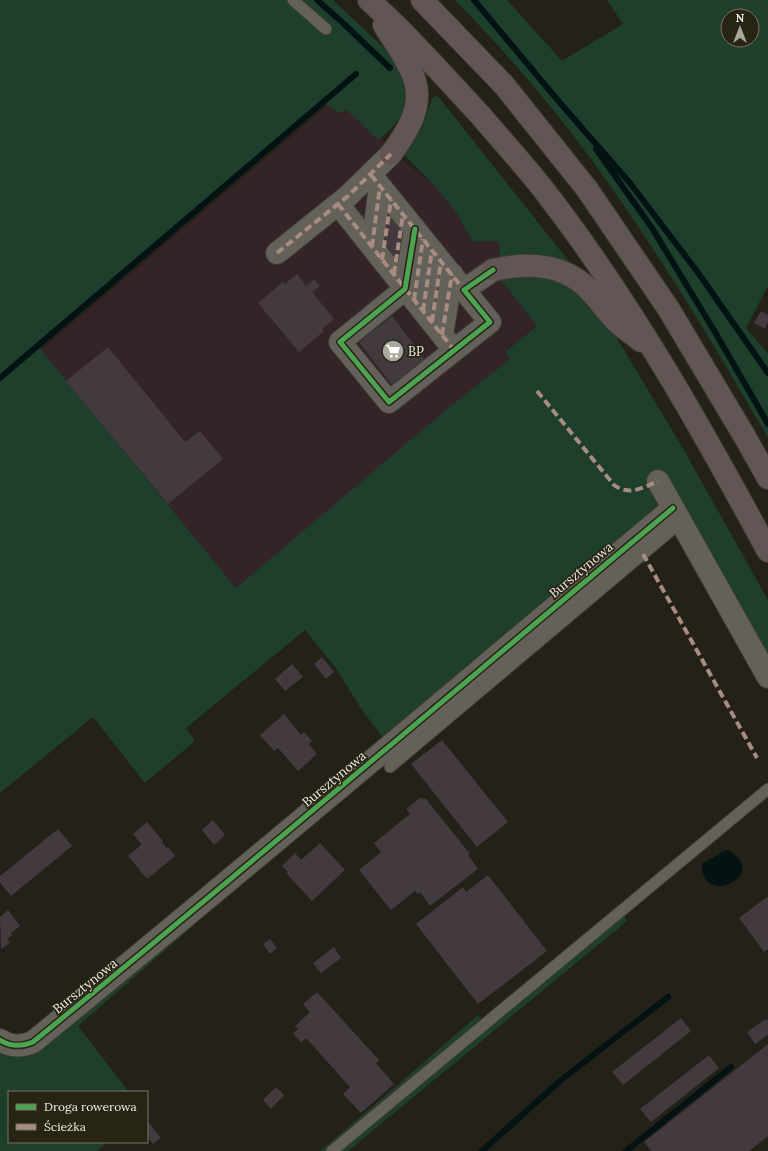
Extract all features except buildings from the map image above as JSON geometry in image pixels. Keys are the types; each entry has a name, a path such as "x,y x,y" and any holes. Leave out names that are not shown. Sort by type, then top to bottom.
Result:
{"highway":[{"path":"368,0 404,58 415,81 417,94 415,110 411,123 391,154"},
{"path":"368,0 413,42 454,86 550,197 606,276 654,350 724,470 768,551"},
{"path":"422,0 504,85 587,189 668,308 768,478"},
{"path":"493,270 510,267 542,266 574,277 585,285 619,324 654,350"}],"street":[{"path":"338,204 413,299 490,322 417,232 391,154"},
{"path":"338,204 417,232 493,270"},
{"path":"277,254 338,204"},
{"path":"413,299 417,232"},
{"path":"413,299 417,232"},
{"path":"413,299 417,232"},
{"path":"413,299 417,232"},
{"path":"658,481 768,677"},
{"name":"Bursztynowa","path":"0,1040 12,1046 24,1045 33,1042 155,943 318,807 677,515"}],"lane":[{"path":"293,0 326,29"},
{"path":"390,767 677,515"},
{"path":"332,1151 768,789"}],"shaded area":[{"path":"328,105 338,113 347,110 377,127 389,150 432,183 456,212 473,242 500,242 501,268 494,271 537,326 505,352 510,359 236,588 41,350"},
{"path":"728,850 737,856 740,861 742,866 741,873 731,883 724,886 716,886 709,882 704,875 702,864"}],"green space":[{"path":"0,0 333,0 399,62 405,90 404,104 400,117 395,124 378,140 347,110 339,113 323,102 38,346 236,588 441,414 510,359 505,352 537,326 493,270 501,268 499,242 473,242 456,212 432,183 405,156 422,128 432,99 437,95 567,259 585,285 681,445 768,600 768,677 673,508 389,746 360,707 335,667 305,630 186,728 195,741 145,783 93,717 0,793"},
{"path":"455,0 507,0 562,61 623,24 607,0 768,0 768,286 746,328 768,354 768,438 683,296 615,193 543,97"},
{"path":"247,879 78,1026 128,1091 8,1091 8,1143 106,1143 97,1151 0,1151 0,1040 12,1046"},
{"path":"622,912 627,921 348,1151 320,1151 478,1015 485,1024"}],"waterway":[{"path":"317,0 390,68"},
{"path":"474,0 561,104 630,183 699,274 768,373"},
{"path":"0,378 356,74"},
{"path":"596,149 652,228 715,332 768,424"},
{"path":"482,1151 561,1080 668,997"},
{"path":"626,1151 731,1067"}],"marked path":[{"path":"277,253 348,196 391,154"},
{"path":"371,175 464,290"},
{"path":"372,247 380,186"},
{"path":"382,260 391,200"},
{"path":"338,204 454,350"},
{"path":"394,274 403,214"},
{"path":"414,300 423,239"},
{"path":"423,311 432,250"},
{"path":"432,322 441,261"},
{"path":"442,335 452,274"},
{"path":"537,391 614,485 625,490 636,490 658,481"},
{"path":"643,554 757,758"}],"cycle path":[{"path":"415,229 405,289 340,342 389,402 490,322 464,290 493,270"},
{"path":"0,1040 16,1046 33,1042 274,843 673,508"}],"place":[{"name":"BP","path":"393,351"}]}
